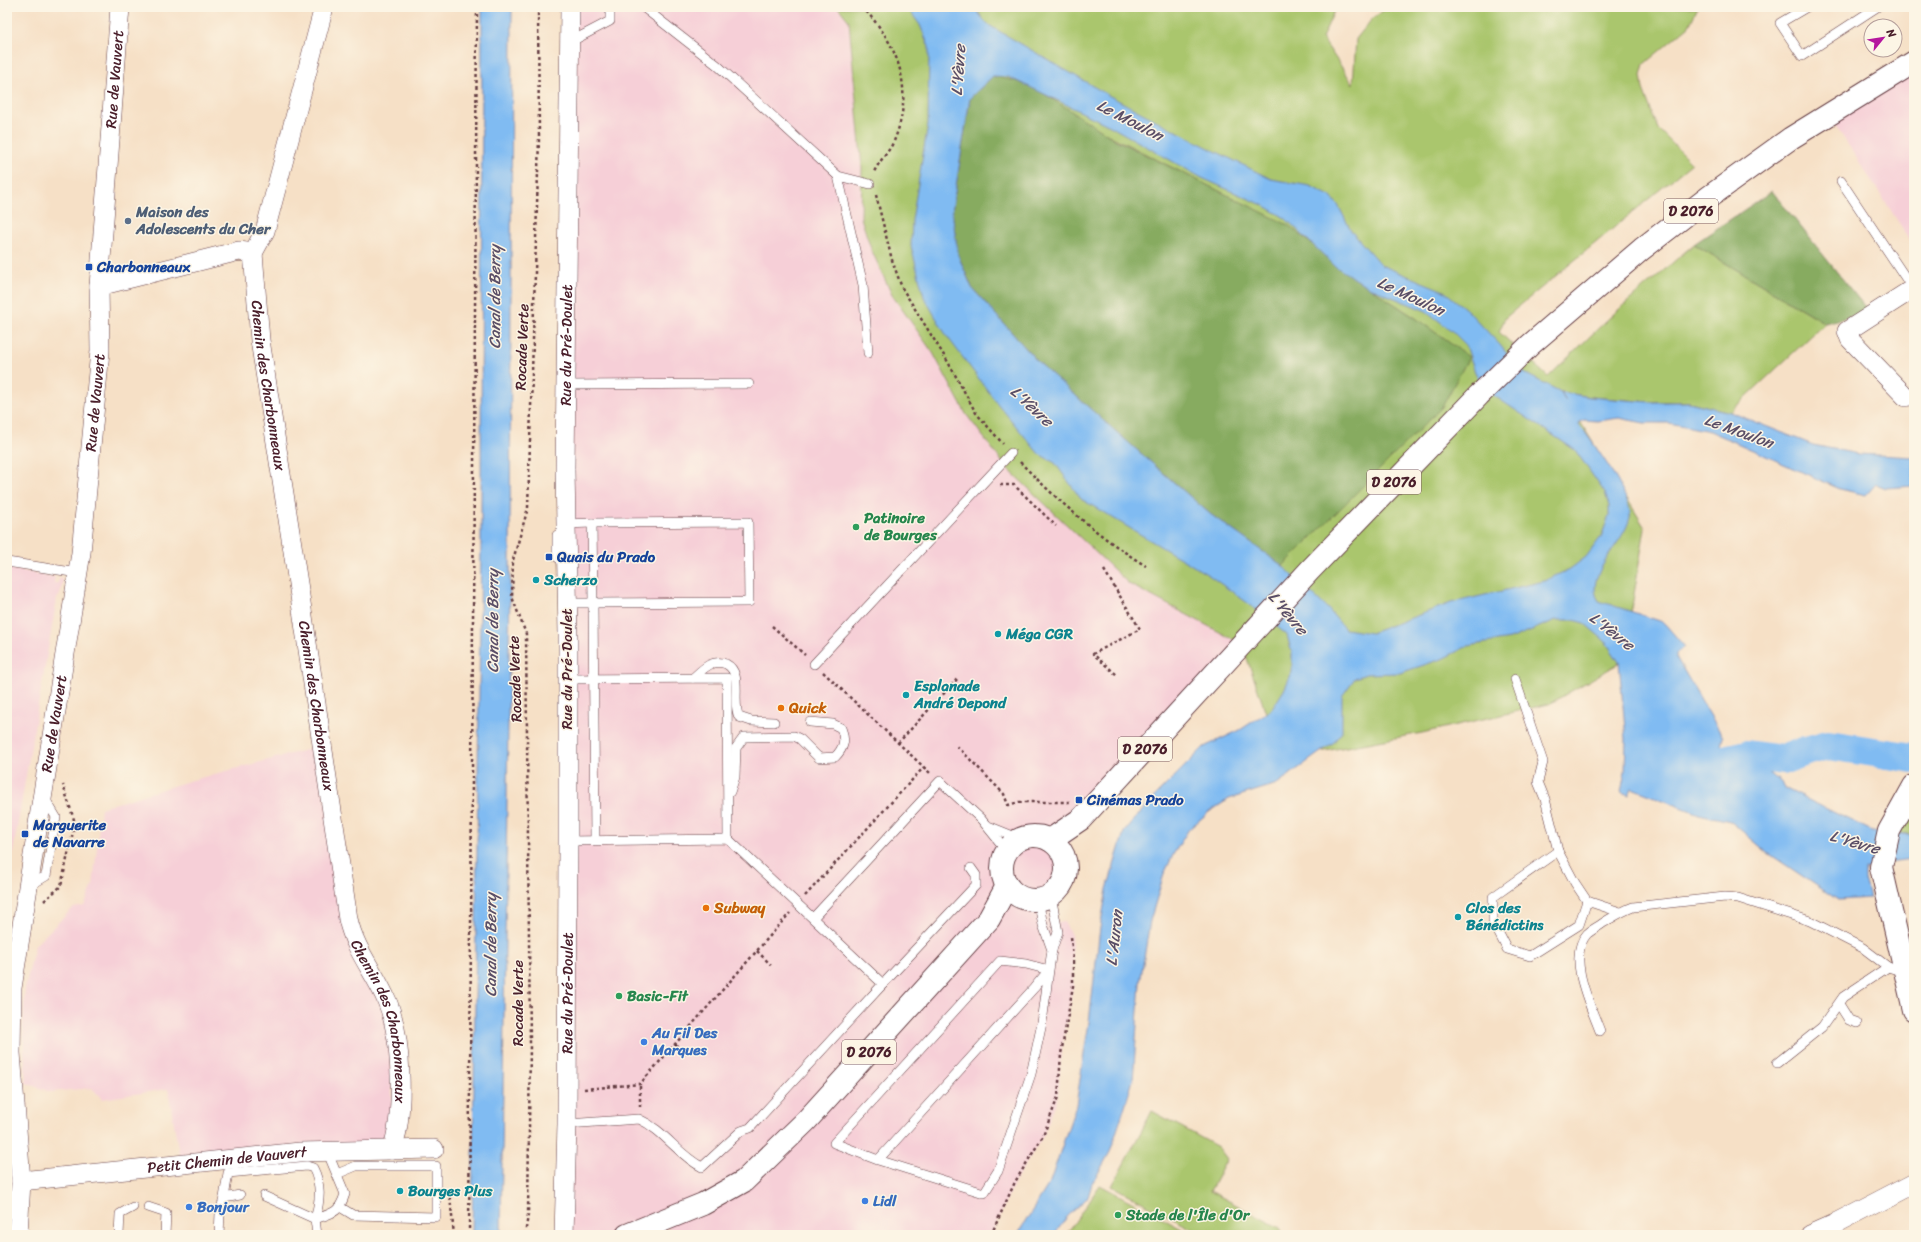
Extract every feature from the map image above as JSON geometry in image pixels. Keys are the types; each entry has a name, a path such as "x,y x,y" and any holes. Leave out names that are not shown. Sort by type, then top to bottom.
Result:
{"main road":[{"name":"D 2076","path":"1057,847 1086,813 1310,570 1478,395 1530,345 1642,249 1709,197 1791,138 1863,92 1914,62"},
{"path":"1914,786 1889,831 1881,867 1896,970 1914,1010"},
{"path":"1035,836 1057,847 1066,862 1066,876 1060,888 1030,895 1002,872 1002,864 1014,845 1035,836"},
{"name":"D 2076","path":"627,1235 703,1204 744,1181 806,1121 989,919 1030,895"}],"street":[{"name":"Rue de Vauvert","path":"18,1235 21,1181 12,1118 9,987 28,887 78,573 100,351 99,286 120,7"},
{"path":"99,286 239,251 253,253 265,231 324,7"},
{"name":"Rue du Pré-Doulet","path":"564,1235 567,1124 568,841 567,604 564,469 570,7"},
{"name":"Chemin des Charbonneaux","path":"253,253 260,340 348,919 352,936 358,951 388,1002 397,1042 400,1107 399,1121 392,1150"},
{"path":"1906,397 1850,339 1847,331 1913,289"},
{"name":"Petit Chemin de Vauvert","path":"21,1181 300,1152 434,1149"},
{"path":"1810,1235 1836,1224 1914,1183"}],"lane":[{"path":"570,42 610,21 610,7"},
{"path":"643,7 717,65 838,176 870,184"},
{"path":"1807,7 1780,23 1802,56 1877,7"},
{"path":"838,176 863,286 868,354"},
{"path":"1841,181 1913,289"},
{"path":"565,385 748,384"},
{"path":"814,664 1011,452"},
{"path":"566,523 748,522 749,602 567,604"},
{"path":"592,523 595,840"},
{"path":"7,562 78,573"},
{"path":"693,678 706,666 714,663 724,663 730,667 734,673 735,706 740,717 751,721 774,722"},
{"path":"567,679 727,678 728,839"},
{"path":"1514,679 1543,762 1538,782 1545,799 1558,852 1575,883 1587,900 1620,912"},
{"path":"728,798 735,777 736,748 744,737 794,736 800,739 819,758 835,757 841,751 844,743 841,728 833,724 810,722"},
{"path":"813,918 940,781 985,824 1014,845"},
{"path":"985,824 1014,845"},
{"path":"568,841 728,839 883,984"},
{"path":"1558,852 1493,897 1493,922 1507,949 1530,956 1579,925 1587,900"},
{"path":"567,1124 639,1119 649,1123 690,1161 702,1167 741,1131 750,1128 976,884 976,875 971,868"},
{"path":"1030,895 1057,923 1058,932 1052,950 1050,970 1042,1023 1031,1074 998,1171 984,1193 878,1160 834,1143 1000,961 1026,964 1050,970"},
{"path":"1030,895 1052,950"},
{"path":"1600,1031 1584,987 1578,963 1580,949 1587,934 1620,912 1633,907 1725,897 1738,898 1810,921 1863,948 1896,970 1843,997 1822,1027 1777,1063"},
{"path":"878,1160 1050,970"},
{"path":"1838,1004 1849,1020 1857,1023"},
{"path":"264,1196 315,1219 331,1214 340,1207 345,1194 327,1151"},
{"path":"219,1235 220,1213 228,1173 307,1166 313,1168 318,1176 320,1199 315,1219 317,1235"},
{"path":"337,1174 356,1166 436,1166 436,1217 353,1216 340,1207"},
{"path":"224,1198 240,1195"},
{"path":"119,1235 120,1214 133,1207"},
{"path":"148,1207 166,1213 165,1235"}],"path":[{"path":"469,1235 477,7"},
{"name":"Rocade Verte","path":"525,1235 528,1215 530,1043 526,634 512,597 513,560 528,508 539,138 538,7"},
{"path":"862,7 884,32 899,67 903,88 903,108 900,124 893,143 876,169 870,184 881,210 892,260 902,288 948,362 976,413 1042,485 1110,543 1146,566"},
{"path":"981,485 1014,485 1056,526"},
{"path":"1104,570 1140,629 1093,654 1116,675"},
{"path":"772,626 940,781"},
{"path":"898,742 959,677"},
{"path":"957,746 1004,794 1008,805 1019,802 1086,801 1086,813"},
{"path":"639,1119 640,1084 798,904 924,767"},
{"path":"991,1235 1015,1182 1043,1136 1058,1097 1062,1047 1073,986 1073,960 1071,935 1064,922 1057,923"},
{"path":"756,951 772,966"},
{"path":"675,1044 688,1056"},
{"path":"567,1091 640,1084"}],"shaded area":[{"path":"565,7 838,7 849,21 862,168 861,218 966,414 1242,644 1081,819 1064,855 1066,862 1066,876 1060,888 1052,896 1057,923 1064,922 1071,935 1073,986 1061,1054 1058,1097 1043,1136 1015,1182 991,1235 697,1235 655,1225 627,1235 564,1235"},
{"path":"1914,62 1914,246 1828,114"},
{"path":"7,568 55,577 54,583 58,583 59,578 63,578 60,595 57,598 7,887"},
{"path":"317,747 337,873 390,1020 393,1130 377,1146 180,1159 168,1089 102,1099 92,1088 50,1092 26,1083 23,1026 25,988 35,945 73,908 84,906 93,886 101,808 189,781"},
{"path":"7,887 10,889 7,905"}],"green space":[{"path":"838,7 1336,7 1322,38 1353,84 1356,39 1372,19 1388,7 1698,7 1689,26 1644,64 1641,75 1643,89 1658,129 1692,163 1505,318 1499,332 1548,377 1608,319 1694,244 1825,323 1730,412 1689,402 1650,402 1590,397 1562,392 1645,528 1623,661 1549,704 1422,733 1282,759 1242,644 1129,584 1006,467 966,414 933,353 892,295 871,249 861,218 862,168 849,21","holes":["993,76 1226,195 1417,319"]},
{"path":"993,76 1029,84 1116,140 1288,225 1355,278 1417,319 1469,357 1442,407 1283,566 1210,514 1105,422 1037,361 972,288 958,255 952,211 970,98"},
{"path":"1772,191 1869,312 1825,323 1694,244"},
{"path":"1914,808 1914,835 1899,833"},
{"path":"1152,1111 1218,1147 1227,1159 1210,1191 1280,1228 1284,1235 1203,1235 1112,1186"},
{"name":"Stade de l'Île d'Or","path":"1100,1185 1193,1235 1066,1235"}],"water":[{"name":"Canal de Berry","path":"482,7 512,7 510,581 501,1235 472,1235 481,542"},
{"path":"907,7 974,7 987,24 1108,95 1271,179 1310,186 1330,196 1338,205 1352,232 1381,265 1444,291 1467,310 1500,345 1508,355 1511,363 1526,374 1561,392 1590,397 1650,402 1689,402 1730,412 1813,445 1858,454 1914,457 1914,486 1886,488 1876,484 1866,495 1840,489 1710,431 1669,423 1644,423 1619,418 1598,421 1584,420 1580,422 1579,425 1614,475 1627,499 1630,509 1630,517 1627,527 1606,559 1596,581 1595,591 1599,601 1660,621 1665,624 1685,647 1676,653 1676,657 1723,737 1720,750 1747,755 1783,784 1786,789 1872,831 1914,835 1914,859 1896,861 1865,869 1865,880 1870,898 1838,900 1768,853 1730,821 1699,814 1632,788 1629,795 1621,792 1625,772 1626,739 1619,662 1605,641 1584,623 1573,620 1556,620 1510,639 1468,646 1442,659 1400,673 1366,674 1355,678 1342,696 1342,732 1333,743 1277,784 1229,799 1209,812 1189,829 1174,853 1164,874 1150,921 1140,983 1133,1080 1110,1152 1092,1184 1088,1197 1067,1217 1054,1235 1017,1235 1050,1182 1076,1105 1089,1022 1100,928 1107,889 1124,832 1152,799 1204,747 1240,730 1272,709 1284,690 1292,672 1292,654 1287,635 1249,604 1210,576 1081,499 1055,463 1039,454 997,403 946,335 924,297 911,246 912,220 928,124 929,47 920,25","holes":["993,76 1008,77 1110,126 1202,178 1265,206 1285,218 1336,267 1370,288 1426,311 1452,331 1466,345 1475,372 1484,389 1575,450 1605,493 1609,506 1609,516 1601,537 1586,557 1570,569 1544,581 1451,603 1371,633 1345,629 1328,609 1283,566 1210,514 1037,361 972,288 958,255 952,211 970,98"]}],"waterway":[{"path":"1707,764 1747,755 1782,760 1828,745 1914,758"}],"place":[{"name":"Maison des Adolescents du Cher","path":"128,221"},
{"name":"Charbonneaux","path":"89,267"},
{"name":"Patinoire de Bourges","path":"856,527"},
{"name":"Quais du Prado","path":"549,557"},
{"name":"Scherzo","path":"536,580"},
{"name":"Méga CGR","path":"998,634"},
{"name":"Esplanade André Depond","path":"906,695"},
{"name":"Quick","path":"781,708"},
{"name":"Cinémas Prado","path":"1079,800"},
{"name":"Marguerite de Navarre","path":"25,834"},
{"name":"Subway","path":"706,908"},
{"name":"Clos des Bénédictins","path":"1458,917"},
{"name":"Basic-Fit","path":"619,996"},
{"name":"Au Fil Des Marques","path":"644,1042"},
{"name":"Bourges Plus","path":"400,1191"},
{"name":"Lidl","path":"865,1201"},
{"name":"Bonjour","path":"189,1207"},
{"name":"Stade de l'Île d'Or","path":"1118,1215"}],"water label":[{"name":"L'Yèvre","path":"958,70"},
{"name":"Le Moulon","path":"1130,120"},
{"name":"Le Moulon","path":"1411,296"},
{"name":"L'Yèvre","path":"1032,406"},
{"name":"Le Moulon","path":"1739,431"},
{"name":"L'Yèvre","path":"1288,613"},
{"name":"L'Yèvre","path":"1612,631"},
{"name":"L'Yèvre","path":"1855,842"},
{"name":"L'Auron","path":"1114,938"}]}
